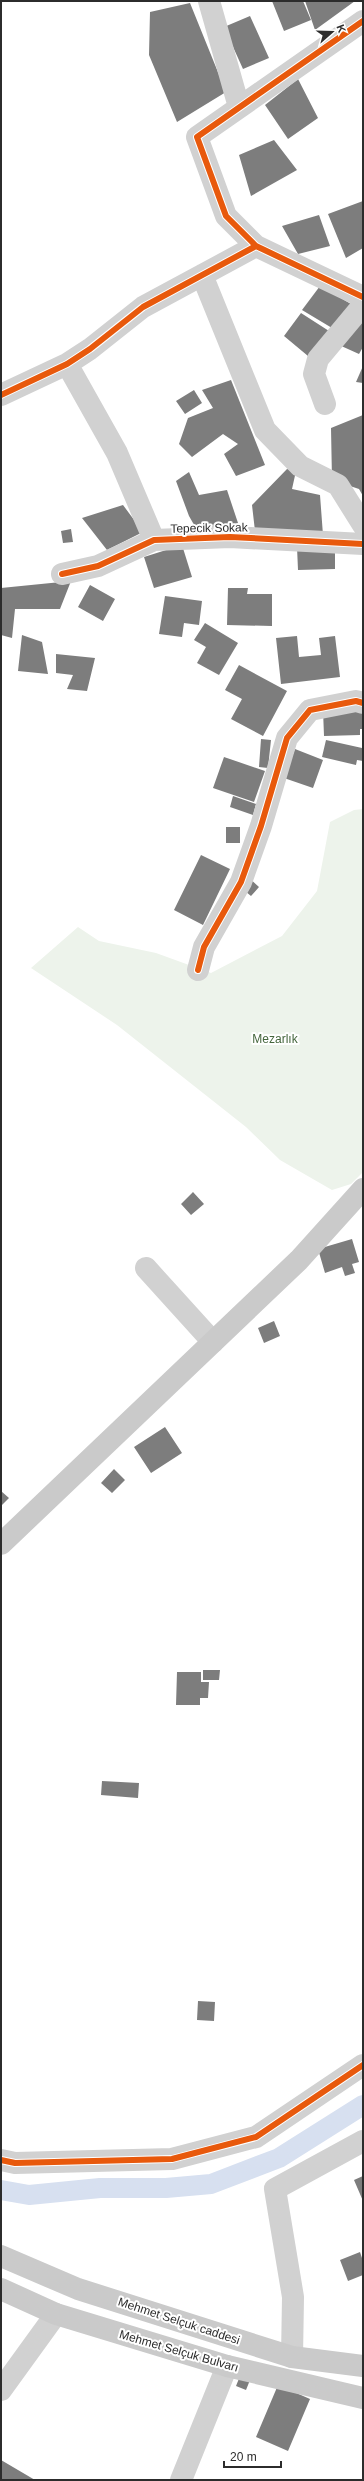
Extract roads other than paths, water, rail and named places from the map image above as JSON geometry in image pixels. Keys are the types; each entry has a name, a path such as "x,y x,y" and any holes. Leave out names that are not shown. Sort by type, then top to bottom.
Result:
{"main road":[{"path":"1,1544 299,1260 362,1195"},
{"name":"Mehmet Selçuk caddesi","path":"1,2256 78,2289 292,2357 363,2366"},
{"name":"Mehmet Selçuk Bulvarı","path":"1,2289 56,2314 227,2366 363,2398"}],"street":[{"path":"208,1 239,107"},
{"path":"363,21 198,137 226,216 256,246 363,298"},
{"path":"1,395 67,364 90,349 142,307 256,246"},
{"path":"202,275 265,430 300,466 338,485 363,525"},
{"path":"325,404 314,374 318,359 363,306"},
{"path":"67,364 117,453 154,540"},
{"name":"Tepecik Sokak","path":"62,574 98,566 154,540 230,537 363,544"},
{"path":"198,970 204,947 241,882 261,826 287,738 310,710 356,701 363,703"},
{"path":"146,1268 213,1342"},
{"path":"1,2160 15,2163 172,2159 256,2137 363,2064"},
{"path":"292,2357 293,2297 275,2189 315,2165 363,2141"},
{"path":"1,2390 56,2314"},
{"path":"181,2480 227,2366"}],"waterway":[{"path":"1,2190 29,2195 100,2188 166,2188 211,2184 279,2158 363,2105"}],"park label":[{"name":"Mezarlık","path":"275,1039"}]}
